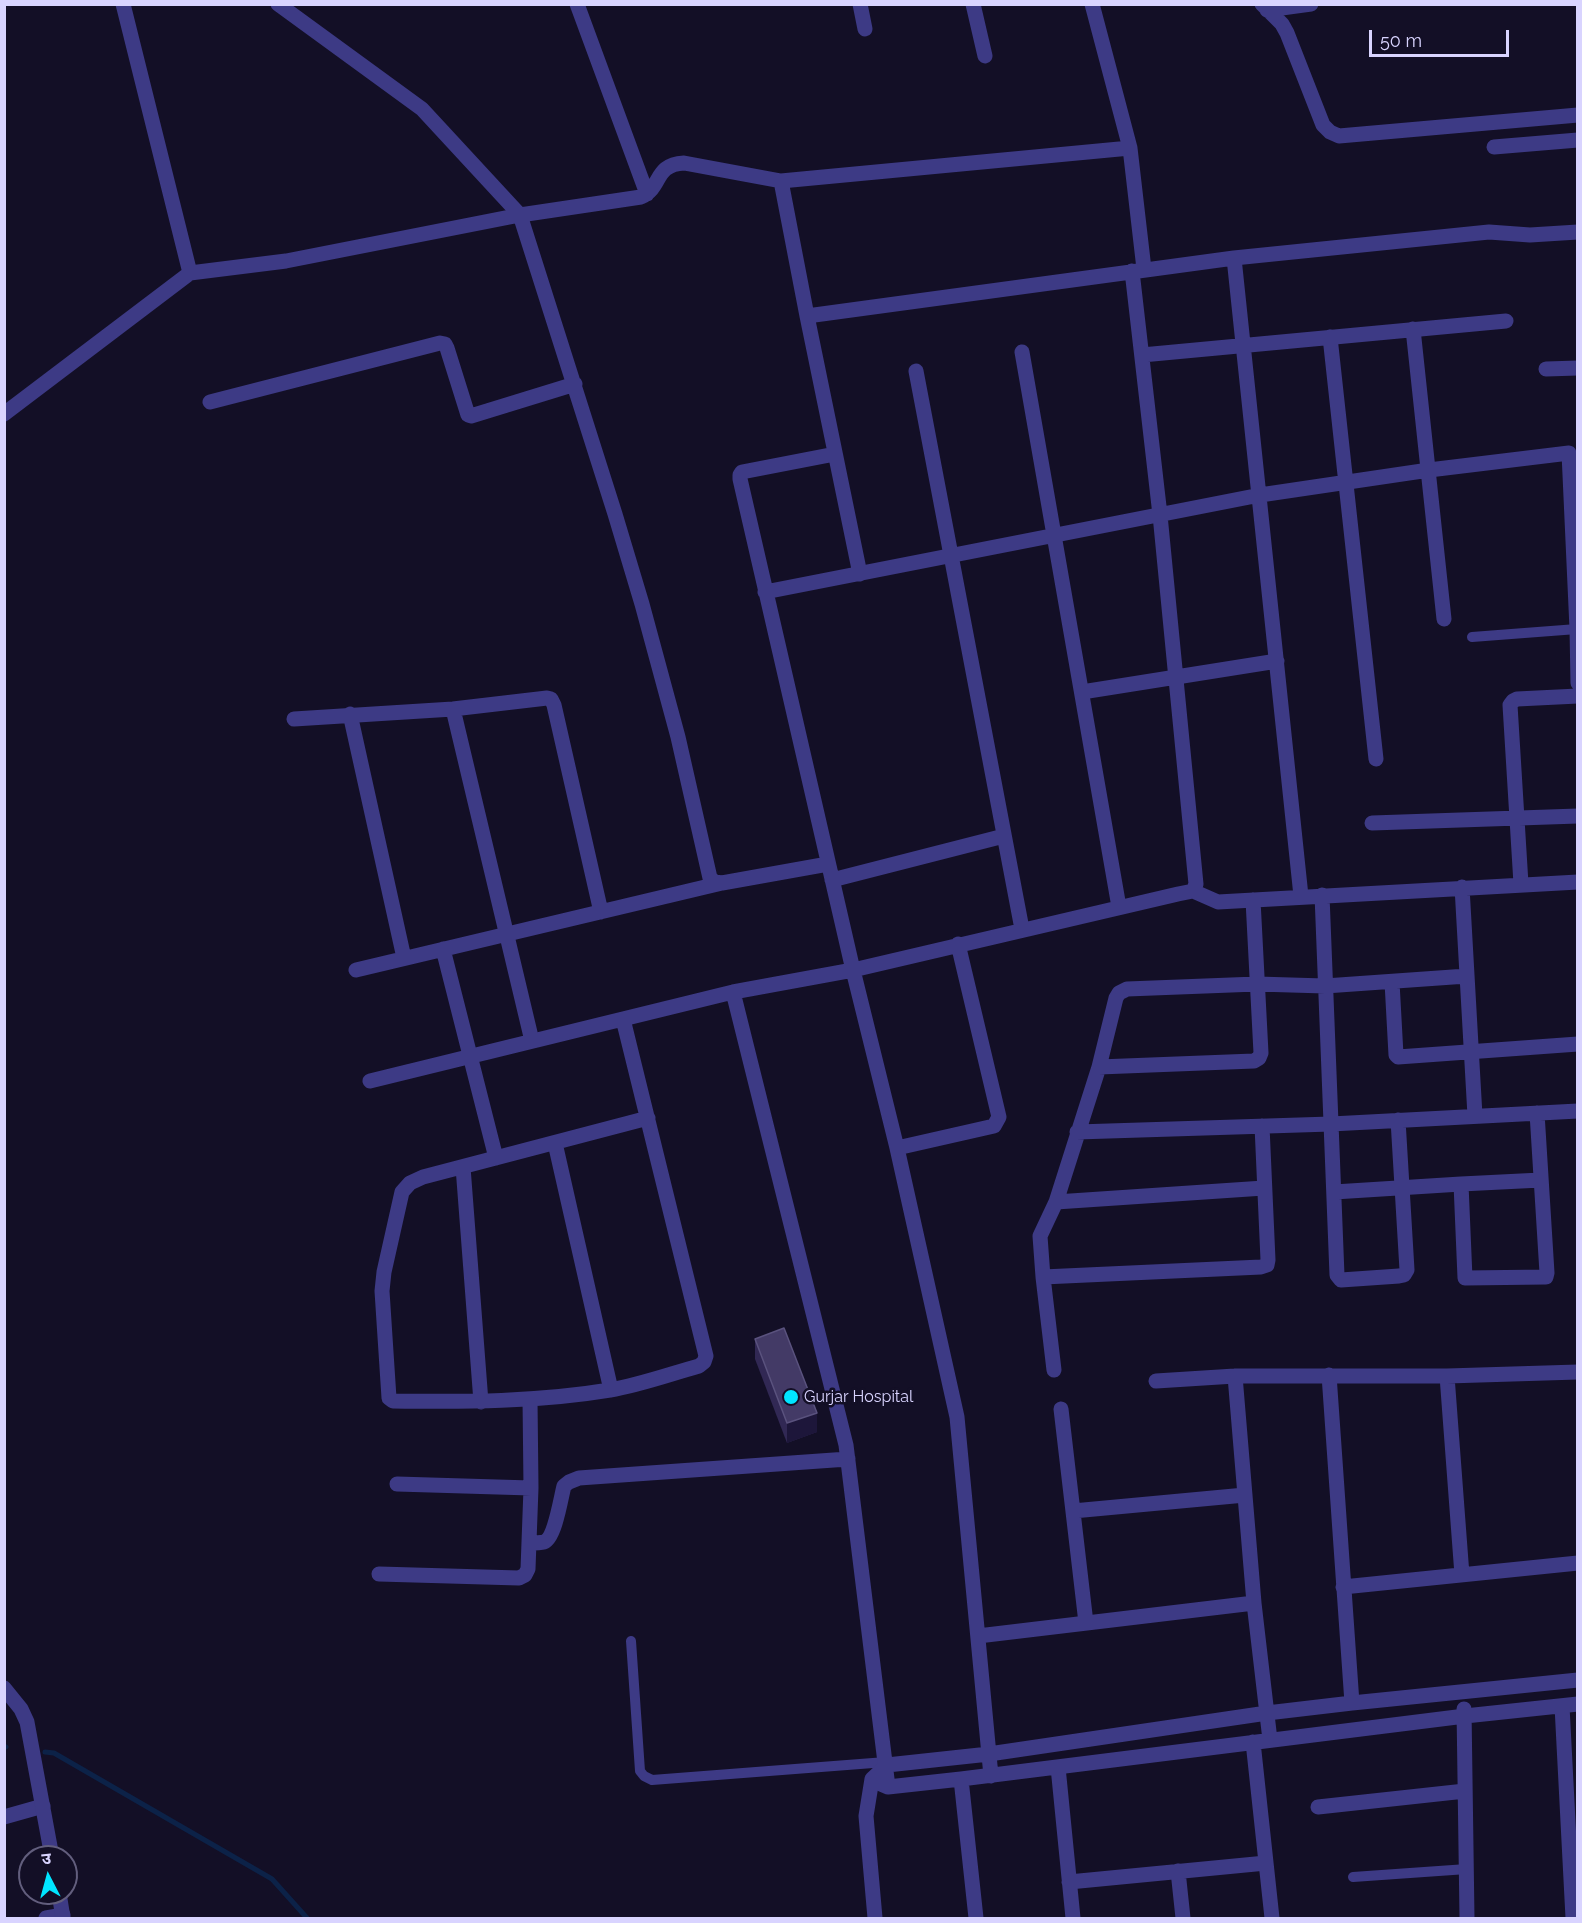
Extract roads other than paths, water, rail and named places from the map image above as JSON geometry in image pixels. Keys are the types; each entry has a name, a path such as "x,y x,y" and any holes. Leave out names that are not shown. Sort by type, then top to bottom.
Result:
{"street":[{"path":"123,4 190,273"},
{"path":"278,4 422,110 520,216 575,384 642,604 678,737 711,878 715,882 722,883"},
{"path":"577,4 647,194"},
{"path":"860,4 866,29"},
{"path":"972,4 985,56"},
{"path":"1092,4 1130,148 1142,355 1196,884 1199,894"},
{"path":"1264,7 1311,4"},
{"path":"1264,7 1282,24 1287,33 1323,125 1330,132 1339,136 1578,116"},
{"path":"1494,147 1578,140"},
{"path":"4,414 190,273 286,261 520,216 641,197 647,194 663,170 676,164 684,163 782,181 1130,148"},
{"path":"782,181 860,574"},
{"path":"807,316 1234,258 1489,232 1530,235 1578,232"},
{"path":"1234,258 1301,896"},
{"path":"1142,355 1506,321"},
{"path":"1413,329 1444,619"},
{"path":"1330,337 1376,759"},
{"path":"210,402 440,344 445,344 447,348 468,415 471,416 575,384"},
{"path":"1022,352 1119,907"},
{"path":"1546,369 1578,368"},
{"path":"916,371 1022,929"},
{"path":"765,592 1260,495 1470,464 1573,452 1578,683"},
{"path":"836,454 742,472 740,475 828,864 897,1148 957,1417 991,1776"},
{"path":"1082,692 1277,661"},
{"path":"1521,884 1510,705 1517,699 1578,696"},
{"path":"294,719 453,709 551,699 601,912"},
{"path":"453,709 532,1041"},
{"path":"350,714 404,958"},
{"path":"1372,823 1578,816"},
{"path":"832,880 1004,836"},
{"path":"356,970 722,883 828,864"},
{"path":"370,1081 733,992 853,970 1119,907 1199,894 1218,902 1578,882"},
{"path":"1462,887 1476,1116"},
{"path":"1322,895 1338,1278 1341,1280 1399,1276 1404,1275 1407,1270 1398,1120"},
{"path":"1099,1067 1254,1061 1259,1058 1261,1053 1253,900"},
{"path":"897,1148 994,1126 998,1122 999,1117 958,944"},
{"path":"443,949 496,1158"},
{"path":"1054,1370 1040,1236 1056,1202 1099,1067 1116,998 1123,990 1257,984 1325,986 1467,976"},
{"path":"1392,982 1396,1055 1402,1057 1578,1044"},
{"path":"733,992 848,1459 888,1787"},
{"path":"623,1019 648,1119 706,1356 704,1362 699,1366 611,1390 481,1402 393,1401 388,1398 382,1291 384,1272 402,1192 410,1183 423,1177 648,1119"},
{"path":"1077,1132 1331,1124 1578,1111"},
{"path":"1461,1184 1466,1278 1546,1276 1537,1113"},
{"path":"1043,1277 1261,1268 1266,1265 1268,1260 1262,1126"},
{"path":"555,1143 611,1390"},
{"path":"463,1167 481,1402"},
{"path":"1334,1192 1541,1180"},
{"path":"1056,1202 1264,1188"},
{"path":"1156,1380 1235,1376 1447,1376 1578,1372"},
{"path":"1329,1375 1352,1703"},
{"path":"1235,1376 1254,1603 1270,1740"},
{"path":"1447,1376 1462,1575"},
{"path":"379,1574 519,1578 525,1575 528,1569 531,1488 530,1399"},
{"path":"1060,1409 1086,1623"},
{"path":"529,1543 544,1542 549,1538 564,1486 579,1478 848,1459"},
{"path":"397,1484 531,1488"},
{"path":"1073,1511 1245,1495"},
{"path":"1343,1587 1578,1563"},
{"path":"978,1636 1254,1603"},
{"path":"875,1918 866,1816 872,1779 886,1764 989,1754 1267,1713 1578,1680"},
{"path":"4,1688 21,1709 27,1722 50,1845"},
{"path":"1464,1692 1467,1918"},
{"path":"872,1779 888,1787 1570,1705 1574,1910"},
{"path":"1253,1742 1272,1918"},
{"path":"1058,1767 1073,1918"},
{"path":"961,1779 976,1918"},
{"path":"1318,1807 1465,1791"},
{"path":"4,1817 43,1806"},
{"path":"1069,1882 1266,1863"},
{"path":"1179,1871 1183,1918"},
{"path":"46,1918 63,1917"}],"lane":[{"path":"1472,638 1577,629"},
{"path":"631,1641 640,1771 652,1780 886,1764"},
{"path":"1353,1877 1467,1869"}],"waterway":[{"path":"45,1752 54,1753 272,1879 307,1918"}],"place":[{"name":"Gurjar Hospital","path":"791,1397"}]}
